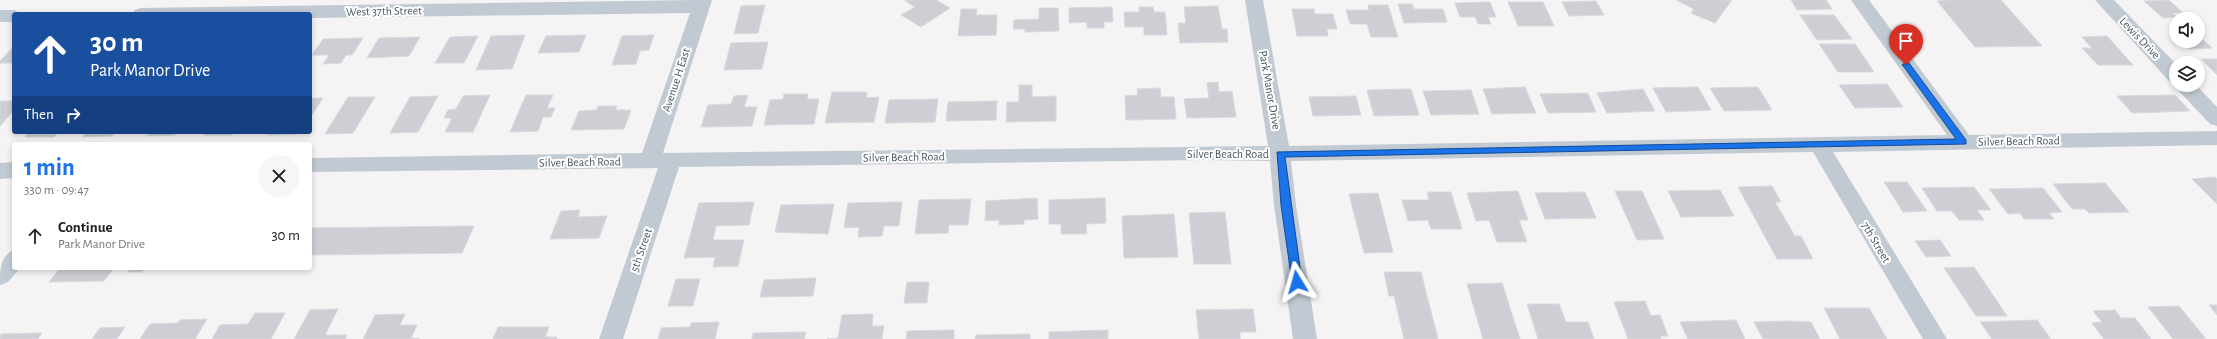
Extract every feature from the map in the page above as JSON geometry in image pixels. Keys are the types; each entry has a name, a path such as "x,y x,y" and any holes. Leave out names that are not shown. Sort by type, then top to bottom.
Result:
{"street":[{"name":"Park Manor Drive","path":"1254,0 1280,154 1285,205 1305,339"},
{"path":"1860,0 1963,142"},
{"name":"Lewis Drive","path":"2104,0 2169,69"},
{"name":"West 37th Street","path":"223,12 509,5 701,4"},
{"name":"Avenue H East","path":"660,161 701,4"},
{"path":"0,16 12,16"},
{"path":"2192,92 2217,119"},
{"name":"Silver Beach Road","path":"312,165 1204,153 1280,154 2217,138"},
{"name":"7th Street","path":"1818,144 1935,339"},
{"name":"5th Street","path":"611,339 660,161"},
{"path":"0,171 12,170"},
{"path":"0,276 12,261"}],"building":[{"path":"936,0 950,8 921,27 901,15 915,7 905,1"},
{"path":"1676,0 1732,0 1715,23 1691,13 1694,9"},
{"path":"1791,0 1826,0 1832,9 1797,10"},
{"path":"2001,0 2042,46 1975,47 1937,1"},
{"path":"2169,0 2182,12 2169,12 2169,18 2163,18 2144,1"},
{"path":"1596,1 1604,15 1569,16 1562,2"},
{"path":"1490,2 1496,17 1488,17 1491,24 1478,24 1475,17 1460,17 1455,3"},
{"path":"1508,2 1543,2 1554,26 1518,26"},
{"path":"1398,4 1412,4 1414,9 1443,9 1447,22 1404,23"},
{"path":"765,5 758,33 734,34 741,6"},
{"path":"1368,5 1388,5 1398,37 1371,37 1367,24 1350,24 1346,10 1369,10"},
{"path":"1218,6 1222,29 1227,29 1228,42 1180,43 1178,23 1186,23 1184,7"},
{"path":"1112,7 1113,22 1104,22 1104,28 1087,28 1087,22 1069,23 1069,8"},
{"path":"1139,7 1153,7 1154,12 1165,12 1167,35 1144,35 1144,27 1125,27 1124,12 1139,12"},
{"path":"1039,8 1058,8 1059,31 1025,32 1025,29 1013,29 1014,20 1039,19"},
{"path":"961,9 977,9 976,15 997,15 996,35 958,36"},
{"path":"1292,9 1314,9 1315,14 1333,14 1337,29 1327,29 1328,36 1297,36"},
{"path":"1800,15 1834,15 1852,39 1817,40"},
{"path":"525,35 512,69 476,70 491,36"},
{"path":"586,35 579,52 538,53 546,36"},
{"path":"654,35 649,50 640,51 636,64 612,65 622,36"},
{"path":"478,36 464,63 435,63 450,37"},
{"path":"2107,36 2133,65 2098,65 2082,48 2092,48 2082,37"},
{"path":"420,37 409,56 367,58 379,38"},
{"path":"363,38 352,55 346,55 341,63 323,64 329,55 312,55 323,39"},
{"path":"768,42 762,69 724,70 731,43"},
{"path":"2205,42 2212,48 2189,49 2188,48 2205,48"},
{"path":"1819,44 1855,44 1874,72 1838,72"},
{"path":"12,48 12,63 0,63 0,61"},
{"path":"2205,59 2217,59 2217,75 2205,63"},
{"path":"1218,82 1219,92 1232,91 1236,117 1187,118 1184,99 1209,98 1207,83"},
{"path":"1887,84 1903,107 1855,108 1839,85"},
{"path":"1019,85 1032,85 1032,97 1056,96 1056,121 1006,122 1007,102 1019,102"},
{"path":"1525,87 1536,113 1492,114 1483,89"},
{"path":"1698,87 1711,110 1666,112 1653,88"},
{"path":"1758,87 1772,110 1724,111 1710,88"},
{"path":"1160,88 1161,97 1174,97 1176,119 1126,120 1125,96 1138,95 1137,89"},
{"path":"1411,89 1419,115 1374,116 1367,90"},
{"path":"1643,89 1655,111 1607,113 1597,93"},
{"path":"1471,90 1479,114 1431,115 1423,91"},
{"path":"832,92 867,92 866,98 879,97 874,122 825,123"},
{"path":"1588,93 1596,112 1548,113 1540,94"},
{"path":"784,94 808,94 807,99 819,99 814,124 764,125 770,100 783,99"},
{"path":"490,95 473,132 445,132 452,118 444,118 448,110 456,109 463,96"},
{"path":"526,95 553,95 547,108 555,108 551,117 543,117 538,131 510,132"},
{"path":"748,95 744,107 757,107 752,126 701,127 708,105 731,104 734,96"},
{"path":"2175,95 2190,111 2132,113 2117,96"},
{"path":"438,96 418,132 390,133 410,97"},
{"path":"1356,96 1361,115 1313,116 1309,97"},
{"path":"348,97 375,97 353,133 325,134"},
{"path":"312,98 323,98 312,115"},
{"path":"938,99 935,122 885,123 889,100"},
{"path":"0,101 12,101 12,112 0,126"},
{"path":"997,101 996,120 946,121 948,102"},
{"path":"598,106 617,106 615,110 631,110 624,129 571,130 579,111 597,110"},
{"path":"27,134 56,134 54,137 25,137"},
{"path":"85,134 114,134 112,136 83,137"},
{"path":"148,134 176,134 175,135 147,136"},
{"path":"205,134 233,134 232,135 204,135"},
{"path":"269,134 297,134 268,135"},
{"path":"2215,177 2217,179 2217,204 2192,179"},
{"path":"1884,182 1907,182 1927,211 1903,212"},
{"path":"2105,183 2129,212 2089,213 2085,209 2072,209 2053,184"},
{"path":"1772,186 1781,202 1775,202 1795,236 1801,236 1813,259 1777,259 1738,187"},
{"path":"1974,187 1991,210 1977,210 1984,220 1959,220 1952,211 1937,211 1922,188"},
{"path":"2043,188 2062,212 2049,213 2054,219 2024,219 2020,213 2008,214 1989,189"},
{"path":"1720,190 1734,216 1681,217 1668,191"},
{"path":"1518,191 1528,220 1519,220 1527,242 1497,242 1489,220 1476,221 1467,193"},
{"path":"1615,191 1642,191 1664,239 1637,240"},
{"path":"1427,192 1451,192 1462,229 1431,229 1428,220 1408,221 1402,200 1429,200"},
{"path":"1585,192 1596,218 1545,219 1535,193"},
{"path":"1378,193 1393,252 1364,253 1349,194"},
{"path":"1037,198 1038,219 1024,220 1024,224 999,225 999,220 985,221 986,201"},
{"path":"1105,198 1106,223 1086,224 1087,234 1061,234 1061,224 1049,224 1049,200"},
{"path":"971,199 968,225 949,225 948,233 915,234 919,200"},
{"path":"754,202 749,225 716,226 713,240 744,240 738,266 713,267 715,257 684,258 699,203"},
{"path":"902,202 899,226 884,226 882,236 858,237 859,227 844,228 848,203"},
{"path":"834,204 828,234 775,232 781,205"},
{"path":"580,210 578,217 607,216 599,238 550,239 561,211"},
{"path":"1225,212 1231,264 1194,264 1189,213"},
{"path":"1174,214 1178,257 1124,258 1122,216"},
{"path":"474,226 462,253 312,255 312,228"},
{"path":"1940,240 1951,256 1926,257 1915,241"},
{"path":"1974,267 2007,316 1976,316 1944,268"},
{"path":"58,270 112,270 104,281 49,282"},
{"path":"130,270 144,270 142,272 128,272"},
{"path":"1384,272 1421,272 1438,339 1404,339 1394,296 1389,296"},
{"path":"816,278 813,296 760,297 764,280"},
{"path":"676,279 700,279 693,306 668,306"},
{"path":"907,282 929,282 927,303 904,303"},
{"path":"1502,283 1520,339 1483,339 1467,284"},
{"path":"1645,301 1651,316 1660,315 1668,336 1660,336 1661,339 1628,339 1614,302"},
{"path":"1527,304 1559,304 1566,322 1588,322 1594,339 1538,339"},
{"path":"2209,305 2217,305 2217,315"},
{"path":"2179,306 2206,339 2173,339 2148,307"},
{"path":"1824,308 1869,308 1887,339 1840,339"},
{"path":"338,309 325,335 347,335 345,339 294,339 310,310"},
{"path":"1253,309 1256,332 1240,332 1240,339 1199,339 1196,310"},
{"path":"2115,310 2121,318 2135,318 2151,339 2104,339 2092,323 2102,322 2093,311"},
{"path":"255,313 285,313 271,339 212,339 220,325 248,324"},
{"path":"405,314 400,325 417,325 411,338 420,339 363,339 375,315"},
{"path":"873,314 872,326 884,326 882,339 827,339 838,338 842,315"},
{"path":"207,319 195,339 140,339 150,324 178,323 180,320"},
{"path":"1736,320 1745,339 1688,339 1680,322"},
{"path":"2037,320 2051,339 1992,339 1980,322"},
{"path":"719,322 715,339 658,339 661,328 690,327 691,323"},
{"path":"1754,322 1811,322 1820,339 1763,339"},
{"path":"125,327 117,339 92,339 100,328"},
{"path":"498,327 549,327 545,337 557,337 556,339 493,339"},
{"path":"954,330 954,339 906,339 907,331"},
{"path":"1108,330 1108,339 1049,339 1049,332"},
{"path":"806,332 804,339 752,339 753,333"},
{"path":"42,333 38,339 0,339 1,334"},
{"path":"1030,334 1030,339 975,339 976,335"}],"route":[{"path":"1297,282 1285,205 1280,154 1963,142 1906,65"}]}
